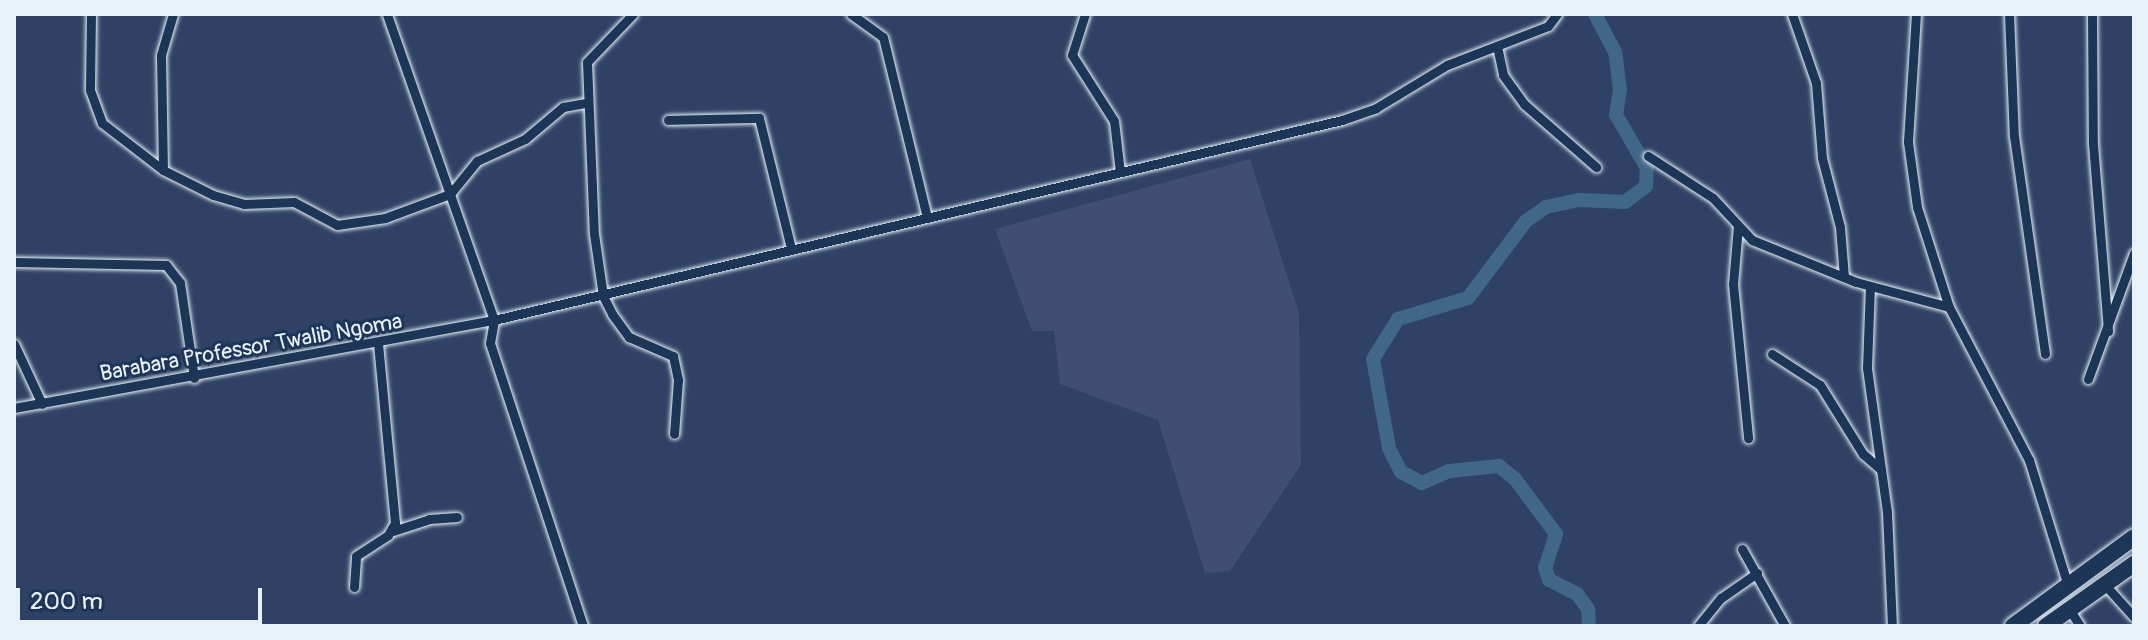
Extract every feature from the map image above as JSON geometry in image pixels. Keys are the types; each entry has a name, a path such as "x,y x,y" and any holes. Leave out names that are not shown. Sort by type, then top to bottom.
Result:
{"highway":[{"path":"2013,626 2134,537"},
{"path":"2046,626 2134,564"}],"street":[{"path":"91,14 90,90 96,117 163,170 231,201 254,205 281,200 308,206 337,225 385,218 450,194 477,161 525,139 563,107 585,103"},
{"path":"163,170 161,55 173,14"},
{"path":"387,14 494,320 490,343 583,626"},
{"path":"633,14 587,62 585,103 603,296 629,337 673,356 678,380 674,434"},
{"path":"851,14 876,27 888,51 927,218"},
{"path":"1085,14 1072,55 1114,121 1120,172"},
{"name":"Barabara Professor Twalib Ngoma","path":"14,408 194,378 494,320 1342,120 1376,108 1447,65 1548,26 1557,14"},
{"path":"1792,14 1816,83 1822,158 1840,227 1844,277"},
{"path":"1916,14 1908,114 1910,167 1949,307 2029,460 2068,586"},
{"path":"2009,14 2014,136 2045,354"},
{"path":"2092,14 2093,144 2108,331"},
{"path":"1497,46 1503,75 1518,97 1596,167"},
{"path":"668,120 759,118 791,248"},
{"path":"1648,156 1674,176 1701,189 1752,240 1870,286 1949,307"},
{"path":"1738,226 1733,284 1748,438"},
{"path":"2088,379 2134,253"},
{"path":"14,262 166,265 180,283 194,378"},
{"path":"1870,286 1867,368 1880,469 1892,626"},
{"path":"14,344 42,404"},
{"path":"378,344 393,531"},
{"path":"1772,354 1820,385 1863,454 1880,469"},
{"path":"354,587 356,556 393,531 429,519 457,517"},
{"path":"1742,549 1785,626"},
{"path":"1698,626 1721,598 1757,573"},
{"path":"2106,586 2134,617"},
{"path":"2069,609 2080,626"}],"shaded area":[{"path":"1250,159 1299,313 1301,465 1230,571 1205,573 1158,420 1060,384 1054,331 1032,331 995,229"}],"waterway":[{"path":"1589,626 1588,609 1577,594 1549,580 1545,568 1556,534 1515,479 1499,466 1449,471 1422,483 1401,472 1389,448 1373,359 1398,319 1468,298 1526,221 1546,207 1579,200 1625,202 1646,186 1647,168 1616,115 1620,90 1615,52 1595,14"}]}
